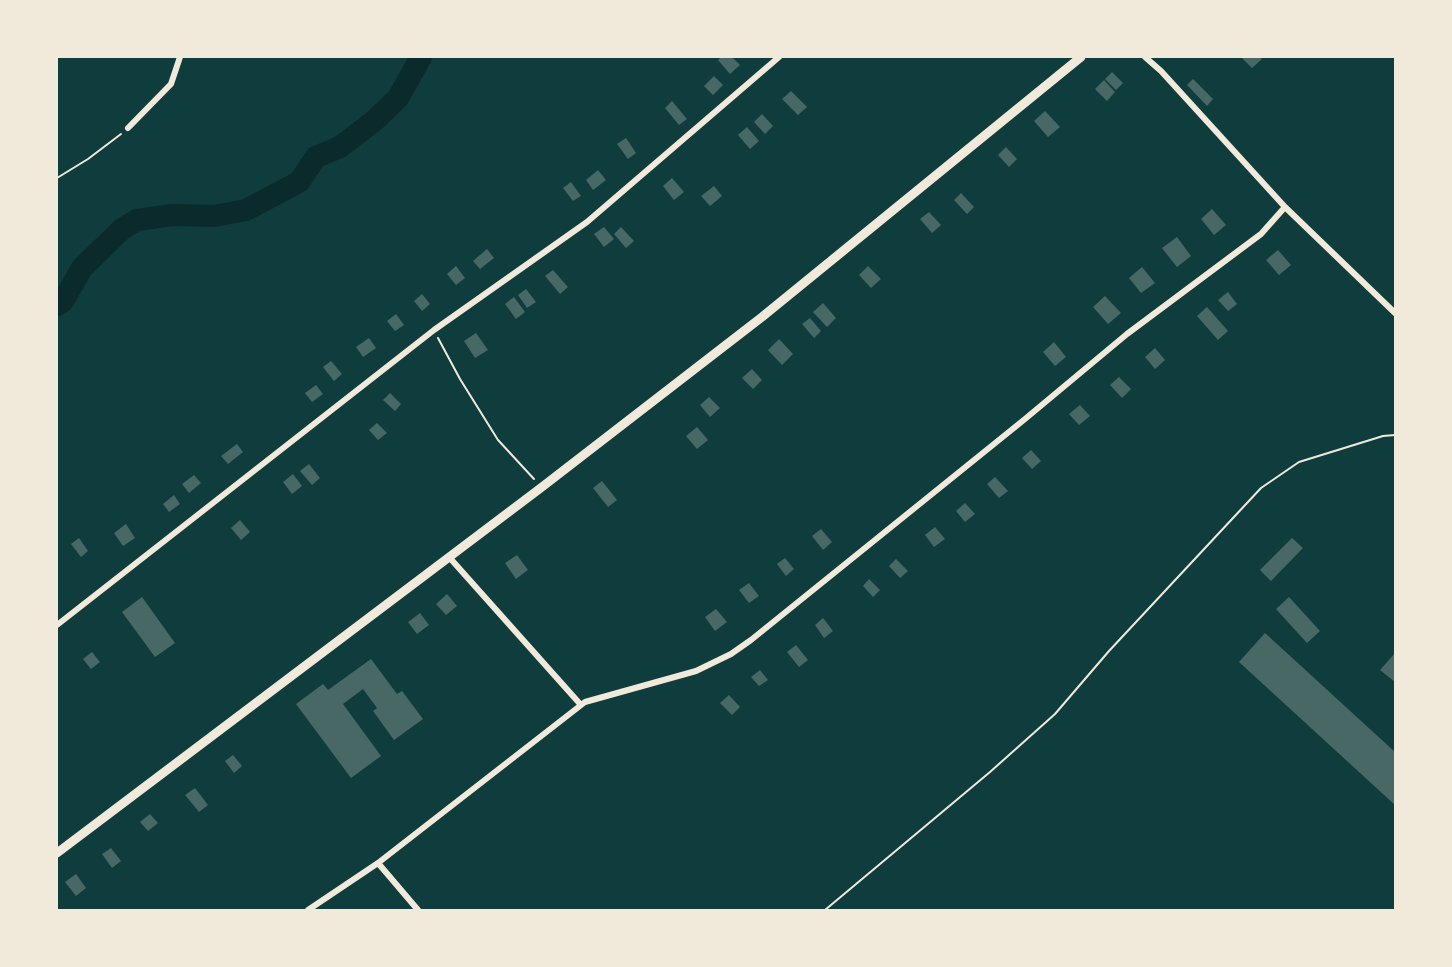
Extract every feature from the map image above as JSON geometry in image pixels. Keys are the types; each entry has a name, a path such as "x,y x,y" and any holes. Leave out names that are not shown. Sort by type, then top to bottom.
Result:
{"main road":[{"path":"57,853 542,487 762,317 1081,57"}],"street":[{"path":"128,129 171,84 180,57"},
{"path":"57,625 434,330 587,222 779,57"},
{"path":"1146,57 1285,207 1395,313"},
{"path":"308,910 378,863 585,702 696,671 731,654 751,640 1025,419 1127,333 1261,234 1285,207"},
{"path":"449,557 581,705"},
{"path":"378,863 417,910"}],"path":[{"path":"57,178 88,159 128,129"},
{"path":"434,330 460,379 498,440 542,487"},
{"path":"825,910 990,772 1055,714 1109,651 1261,488 1299,462 1383,436 1395,435"}],"building":[{"path":"721,57 732,57 740,65 730,74 718,60"},
{"path":"1241,57 1260,57 1262,59 1252,68"},
{"path":"1112,72 1123,83 1116,90 1105,79"},
{"path":"714,76 723,85 713,95 704,86"},
{"path":"1193,79 1213,99 1207,106 1187,85"},
{"path":"1104,80 1115,92 1107,101 1095,89"},
{"path":"791,91 807,107 798,115 782,99"},
{"path":"672,101 687,119 679,125 665,108"},
{"path":"1045,111 1060,127 1048,137 1034,121"},
{"path":"762,114 773,126 765,134 754,122"},
{"path":"747,127 759,141 750,149 738,135"},
{"path":"626,138 636,153 628,159 617,144"},
{"path":"1006,147 1017,159 1009,167 998,155"},
{"path":"598,170 606,180 593,190 586,180"},
{"path":"672,178 684,192 674,200 663,186"},
{"path":"571,182 581,196 573,201 563,188"},
{"path":"714,186 722,196 710,206 701,196"},
{"path":"961,193 974,207 967,214 954,200"},
{"path":"1212,209 1226,225 1214,235 1201,219"},
{"path":"929,212 941,225 932,233 920,219"},
{"path":"604,227 614,239 604,247 594,234"},
{"path":"621,227 634,241 626,248 614,234"},
{"path":"1177,237 1191,256 1177,267 1162,248"},
{"path":"487,249 494,258 480,269 473,261"},
{"path":"1278,250 1291,265 1279,275 1266,260"},
{"path":"456,266 465,278 456,285 447,274"},
{"path":"868,266 881,279 871,288 859,275"},
{"path":"1142,267 1155,283 1141,293 1129,278"},
{"path":"553,270 568,287 560,294 545,276"},
{"path":"526,289 536,302 527,308 518,295"},
{"path":"1228,292 1237,304 1228,311 1218,300"},
{"path":"422,294 430,304 422,311 414,301"},
{"path":"1105,296 1121,313 1108,324 1093,307"},
{"path":"514,297 525,312 516,319 505,304"},
{"path":"823,303 836,318 827,327 813,312"},
{"path":"1207,307 1228,331 1218,340 1197,316"},
{"path":"396,314 404,325 395,331 387,321"},
{"path":"810,318 821,331 814,338 802,324"},
{"path":"476,333 488,350 475,358 464,341"},
{"path":"369,338 376,348 363,357 356,347"},
{"path":"779,339 793,354 782,365 768,350"},
{"path":"1054,342 1066,357 1055,366 1043,352"},
{"path":"1155,348 1165,360 1155,369 1145,357"},
{"path":"331,361 342,374 334,381 323,367"},
{"path":"752,369 762,380 753,389 742,378"},
{"path":"1119,377 1131,389 1122,398 1110,385"},
{"path":"316,385 323,394 312,402 305,393"},
{"path":"390,393 401,404 395,411 383,400"},
{"path":"709,397 720,408 710,417 700,405"},
{"path":"1080,405 1090,416 1079,425 1069,414"},
{"path":"377,423 387,433 378,440 369,430"},
{"path":"697,427 708,440 697,449 686,436"},
{"path":"237,444 243,452 228,464 221,456"},
{"path":"1031,450 1041,461 1032,469 1022,458"},
{"path":"309,464 320,478 312,485 300,471"},
{"path":"293,474 302,486 292,494 283,482"},
{"path":"194,475 201,483 189,493 182,484"},
{"path":"995,477 1008,491 999,498 987,484"},
{"path":"602,481 617,500 608,507 593,488"},
{"path":"174,495 180,504 169,512 163,504"},
{"path":"965,503 975,514 965,522 956,511"},
{"path":"240,520 250,532 241,540 231,528"},
{"path":"126,524 135,538 123,546 114,533"},
{"path":"935,527 945,539 934,547 925,535"},
{"path":"821,529 832,542 823,550 812,536"},
{"path":"79,538 88,551 81,557 71,544"},
{"path":"1292,538 1303,548 1271,581 1260,570"},
{"path":"517,555 528,570 516,579 505,563"},
{"path":"785,558 794,569 786,576 777,564"},
{"path":"896,559 908,571 900,578 889,566"},
{"path":"869,579 880,590 873,597 863,586"},
{"path":"749,583 759,596 749,603 739,590"},
{"path":"447,594 457,606 446,615 436,604"},
{"path":"142,597 175,643 155,657 122,612"},
{"path":"1289,597 1320,631 1307,643 1276,609"},
{"path":"716,609 727,622 715,631 705,617"},
{"path":"420,613 429,625 417,634 408,622"},
{"path":"823,618 833,631 824,638 815,625"},
{"path":"1265,633 1395,752 1395,805 1239,662"},
{"path":"796,645 808,660 799,667 787,652"},
{"path":"92,652 100,662 91,669 83,659"},
{"path":"1395,653 1395,682 1380,670"},
{"path":"371,659 397,694 402,691 423,719 394,740 373,711 377,708 363,689 343,704 381,756 351,778 296,704 323,684 328,690"},
{"path":"760,670 768,680 759,686 751,677"},
{"path":"729,695 740,707 732,715 720,703"},
{"path":"233,755 242,766 234,773 225,761"},
{"path":"195,788 208,805 199,812 185,795"},
{"path":"150,814 158,823 148,831 140,822"},
{"path":"111,848 121,861 112,868 102,854"},
{"path":"76,874 86,888 76,896 65,882"}],"waterway":[{"path":"57,305 63,301 82,268 122,229 137,220 172,215 214,216 246,210 299,182 316,157 340,147 374,121 398,98 421,57"}]}
